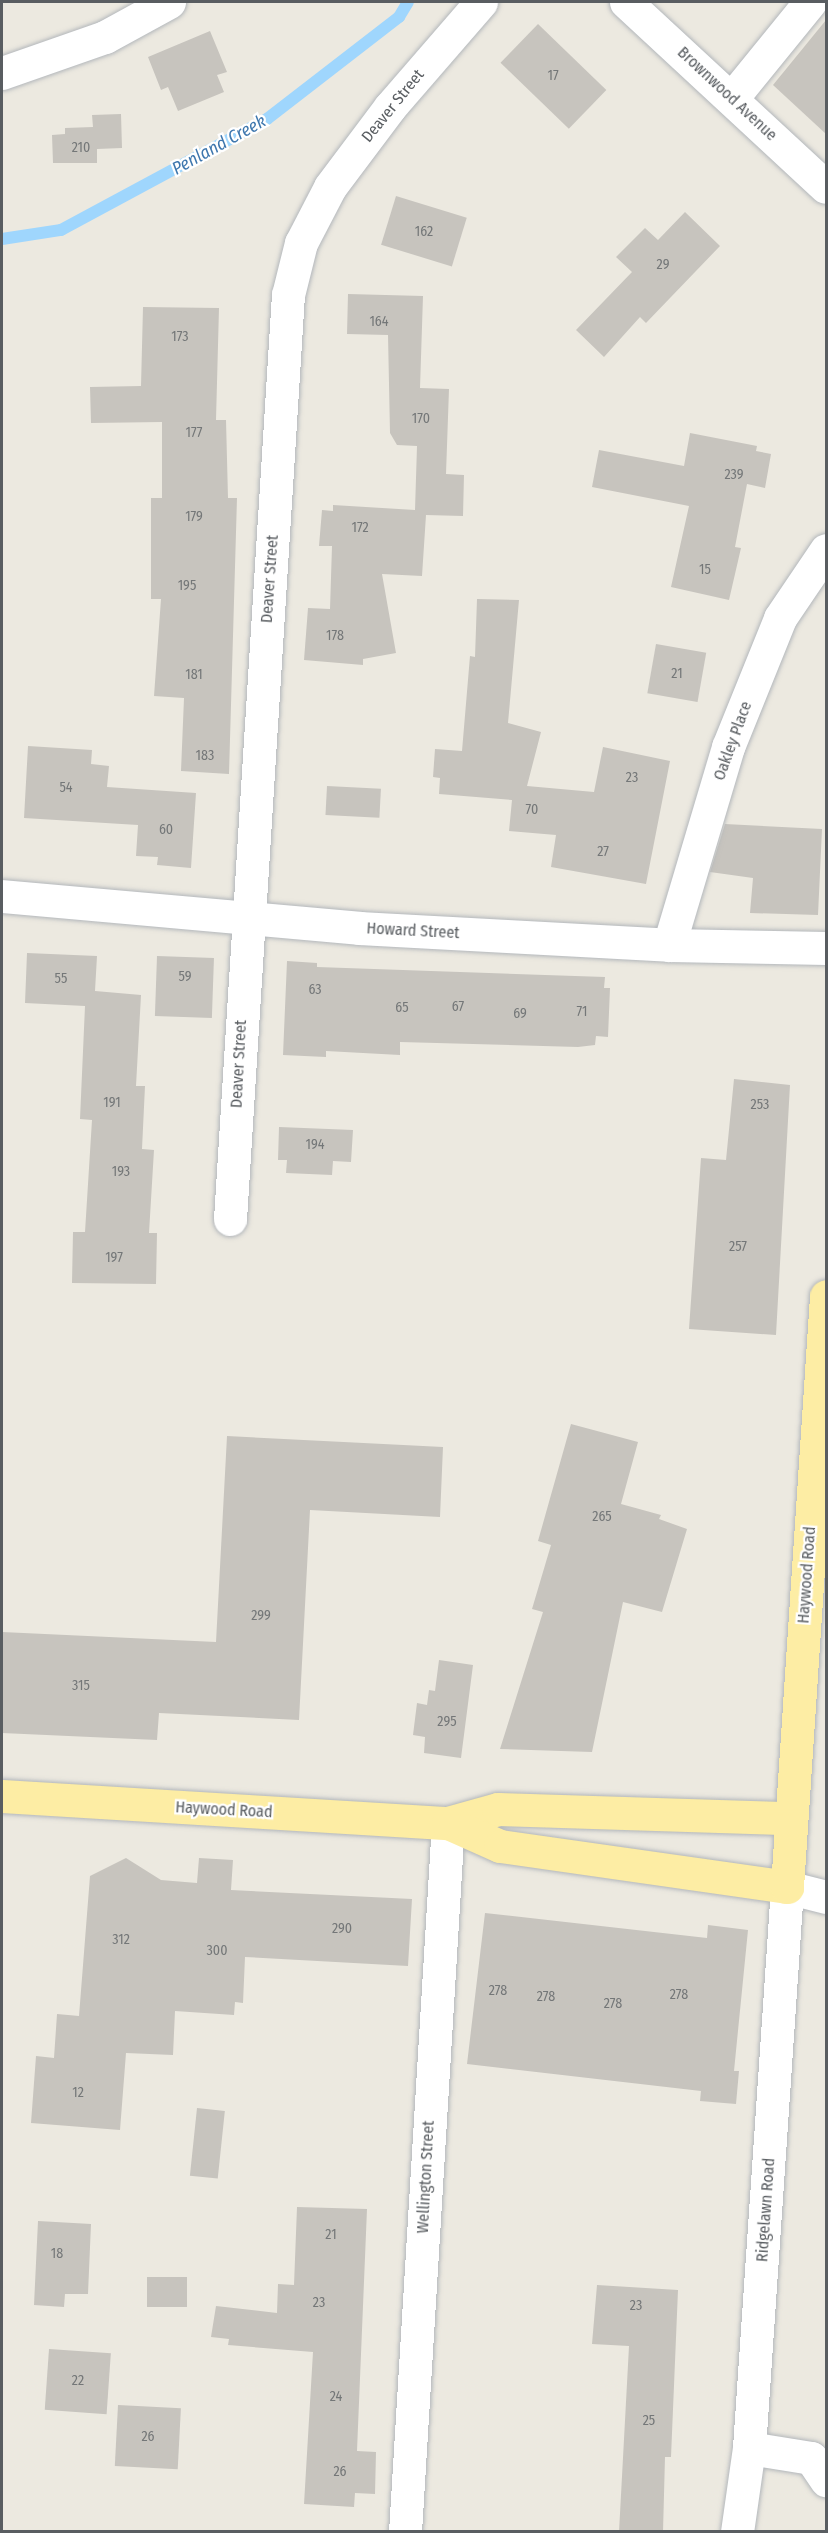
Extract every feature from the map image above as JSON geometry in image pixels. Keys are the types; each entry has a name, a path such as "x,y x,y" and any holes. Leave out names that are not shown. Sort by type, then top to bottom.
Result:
{"main road":[{"name":"Haywood Road","path":"448,1823 500,1846 787,1887 790,1818 825,1350 826,1296"},
{"name":"Haywood Road","path":"2,1796 448,1823 498,1809 790,1818"}],"street":[{"path":"2,73 33,66 105,37 169,2"},
{"name":"Deaver Street","path":"230,1219 288,295 298,254 330,187 390,107 481,2"},
{"name":"Brownwood Avenue","path":"626,2 826,187"},
{"path":"732,98 810,2"},
{"path":"2,56 33,66"},
{"name":"Oakley Place","path":"669,945 728,747 780,618 826,550"},
{"name":"Howard Street","path":"2,896 248,917 669,945 826,948"},
{"name":"Wellington Street","path":"405,2532 448,1823"},
{"path":"787,1887 826,1897"},
{"name":"Ridgelawn Road","path":"738,2532 749,2448 787,1887"},
{"path":"749,2448 811,2458 826,2480"}],"building":[{"path":"826,20 826,134 773,85"},
{"path":"538,24 606,90 569,129 500,63"},
{"path":"210,31 227,72 217,75 224,92 178,111 168,87 161,90 148,57"},
{"path":"121,114 122,148 97,149 97,163 53,163 52,135 65,134 65,128 93,127 92,115"},
{"path":"396,196 467,218 452,266 381,245"},
{"path":"685,212 720,246 646,323 640,317 604,357 576,330 632,272 616,257 645,228 658,240"},
{"path":"348,294 423,296 420,388 449,389 446,474 464,475 463,516 426,515 422,576 382,574 396,653 363,659 363,665 304,660 308,608 330,609 332,546 319,546 322,510 333,511 333,505 415,510 417,446 397,445 390,433 388,335 347,334"},
{"path":"143,307 219,308 216,420 226,420 228,498 237,498 229,774 181,771 184,698 154,696 161,599 151,599 151,498 162,498 162,422 91,423 90,387 141,386"},
{"path":"690,433 757,446 756,451 771,454 765,488 747,484 735,547 741,548 729,600 671,587 689,506 592,487 599,450 684,466"},
{"path":"477,599 519,600 508,723 541,732 527,786 594,792 603,747 670,761 646,884 551,867 556,835 509,831 512,800 439,794 440,778 433,777 435,749 462,751 470,656 475,657"},
{"path":"656,644 706,653 698,702 647,693"},
{"path":"28,746 92,750 91,764 109,766 107,787 196,793 191,868 157,865 158,857 136,856 138,825 24,818"},
{"path":"327,786 381,789 379,818 325,815"},
{"path":"725,824 822,829 818,915 750,913 753,878 710,872"},
{"path":"27,953 97,956 95,991 141,995 136,1086 145,1086 142,1149 154,1150 149,1233 157,1233 156,1284 72,1283 73,1232 85,1232 92,1120 80,1119 85,1006 25,1003"},
{"path":"157,956 214,958 212,1018 155,1016"},
{"path":"287,961 317,963 317,967 605,977 604,988 610,988 608,1037 596,1036 595,1045 578,1047 400,1042 400,1055 326,1051 326,1057 283,1055"},
{"path":"734,1079 790,1085 776,1335 689,1329 701,1158 726,1160"},
{"path":"279,1127 353,1130 351,1162 333,1161 332,1175 286,1173 287,1160 278,1160"},
{"path":"571,1424 638,1442 621,1504 661,1515 659,1519 687,1529 662,1612 623,1602 592,1752 500,1749 543,1612 532,1609 551,1545 538,1541"},
{"path":"227,1436 443,1447 440,1517 310,1510 299,1720 159,1713 157,1740 2,1733 2,1632 216,1642"},
{"path":"439,1660 473,1665 461,1758 424,1753 425,1737 413,1735 417,1703 427,1705 429,1690 435,1691"},
{"path":"126,1858 161,1880 197,1883 199,1858 233,1860 231,1890 412,1899 408,1966 245,1957 243,2003 235,2002 234,2015 175,2011 173,2055 126,2053 120,2130 31,2123 36,2056 54,2058 57,2014 79,2016 90,1876"},
{"path":"485,1913 707,1938 708,1925 748,1930 734,2071 739,2071 736,2104 700,2101 701,2091 467,2064"},
{"path":"197,2108 225,2111 218,2179 190,2176"},
{"path":"297,2207 367,2209 357,2451 376,2452 375,2494 355,2493 354,2507 304,2504 313,2352 228,2345 229,2339 211,2337 216,2306 277,2313 278,2284 294,2285"},
{"path":"38,2221 91,2224 88,2294 65,2294 64,2307 34,2305"},
{"path":"147,2277 187,2277 187,2307 147,2307"},
{"path":"597,2285 678,2290 671,2457 665,2457 663,2532 619,2532 629,2346 592,2344"},
{"path":"49,2349 111,2353 107,2414 45,2410"},
{"path":"118,2405 181,2408 178,2469 115,2466"}],"waterway":[{"name":"Penland Creek","path":"2,239 61,230 267,119 399,17 408,2"}]}
